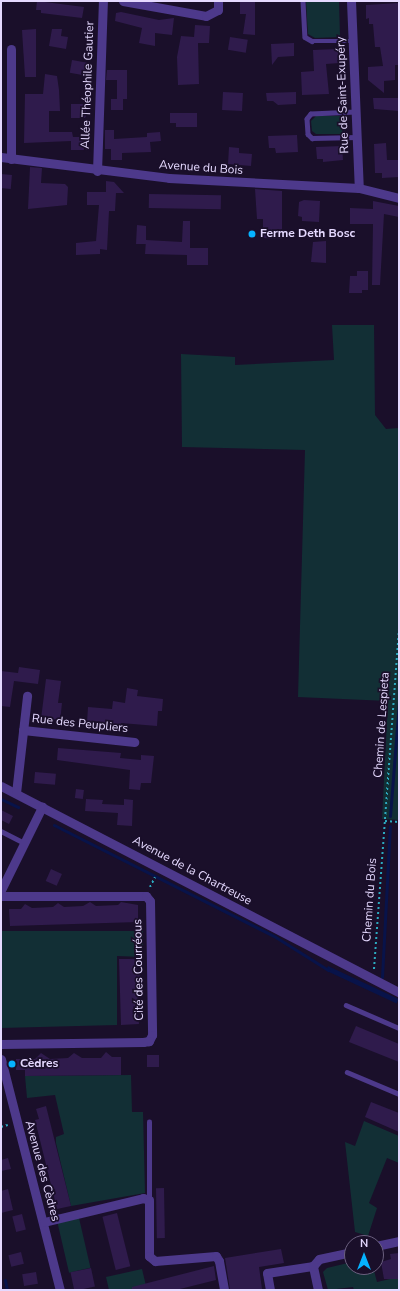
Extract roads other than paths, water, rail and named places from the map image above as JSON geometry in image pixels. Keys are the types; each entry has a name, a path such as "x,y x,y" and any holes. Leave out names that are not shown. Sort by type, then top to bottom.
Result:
{"street":[{"name":"Allée Théophile Gautier","path":"96,171 103,1"},
{"path":"123,1 206,16 218,10 218,1"},
{"name":"Rue de Saint-Exupéry","path":"351,1 359,188"},
{"path":"11,49 11,159"},
{"name":"Avenue du Bois","path":"1,157 96,171 243,184 359,188 399,198"},
{"path":"16,793 27,696"},
{"name":"Rue des Peupliers","path":"23,730 134,742"},
{"name":"Avenue de la Chartreuse","path":"1,786 42,806 372,980 399,992"},
{"path":"1,890 42,806"},
{"name":"Cité des Courréous","path":"1,896 146,896 150,902 152,1035 149,1041 143,1042 1,1044"},
{"name":"Avenue des Cèdres","path":"1,1059 44,1222 60,1290"},
{"path":"44,1222 143,1198 149,1200 149,1256 155,1261 216,1256 220,1261 224,1290"},
{"path":"384,1244 399,1241"},
{"path":"270,1290 267,1274 313,1266 319,1259 344,1254"},
{"path":"313,1266 318,1290"}],"lane":[{"path":"303,1 305,37 312,42 353,41"},
{"path":"356,112 311,114 307,119 308,134 312,138 357,137"},
{"path":"1,831 25,843"},
{"path":"346,1005 399,1028"},
{"path":"347,1072 399,1094"},
{"path":"149,1122 149,1200"}],"waterway":[{"path":"390,816 399,701"},
{"path":"1,799 18,807"},
{"path":"54,825 274,936 328,970"},
{"path":"382,977 390,826"},
{"path":"5,1280 7,1290"}],"place":[{"name":"Ferme Deth Bosc","path":"252,234"},
{"name":"Cèdres","path":"12,1064"}]}
